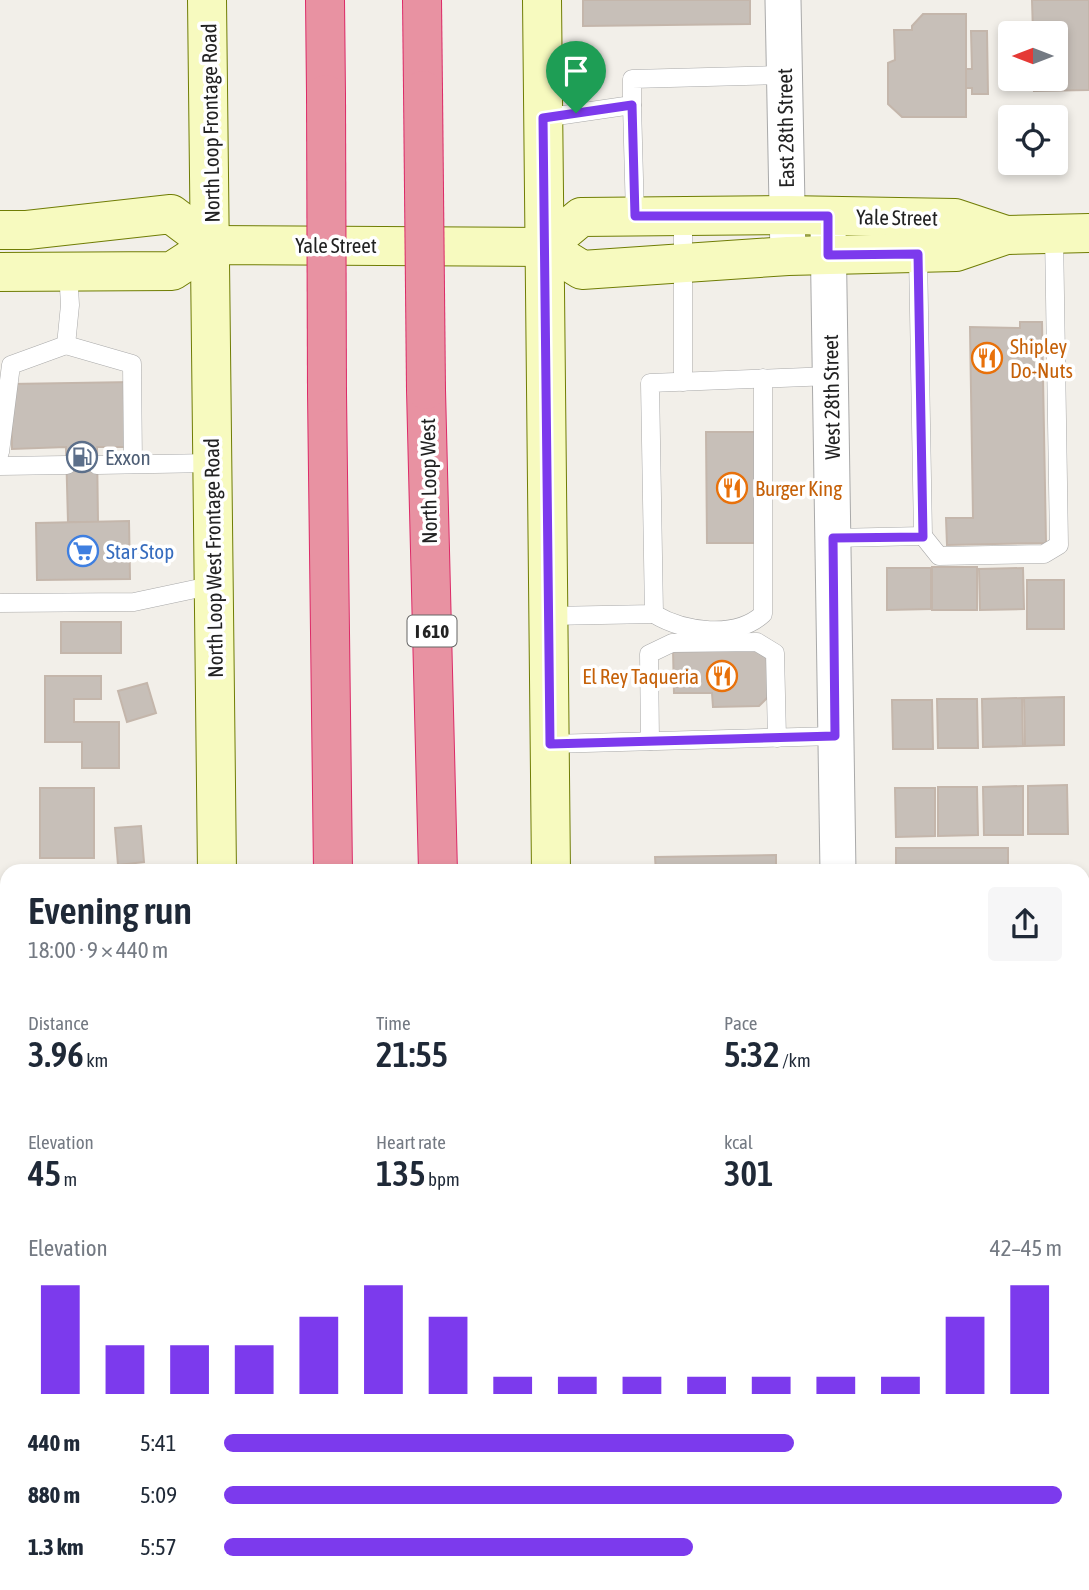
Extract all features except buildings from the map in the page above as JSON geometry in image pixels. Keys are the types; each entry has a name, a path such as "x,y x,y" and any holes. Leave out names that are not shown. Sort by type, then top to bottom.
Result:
{"highway":[{"path":"324,0 332,864"},
{"name":"North Loop West","path":"422,0 426,390 438,864"}],"main road":[{"name":"North Loop Frontage Road","path":"207,0 212,245"},
{"path":"542,0 551,864"},
{"path":"0,230 27,230 171,214 212,245 173,271 0,272"},
{"name":"Yale Street","path":"545,247 581,217 786,215 955,218 1006,234 1072,233"},
{"name":"Yale Street","path":"212,245 545,247 582,270 788,256 956,252 1006,234"},
{"name":"North Loop West Frontage Road","path":"212,245 217,864"}],"street":[{"name":"East 28th Street","path":"783,0 788,256"},
{"name":"West 28th Street","path":"828,216 838,864"}],"lane":[{"path":"635,216 632,79 784,75"},
{"path":"543,118 632,105"},
{"path":"683,216 683,382"},
{"path":"918,254 923,537 939,556 1044,554 1059,545 1072,233"},
{"path":"66,345 70,305 68,270"},
{"path":"0,452 10,365 66,345 132,364 133,464"},
{"path":"654,614 650,383 831,376"},
{"path":"549,616 654,614 673,625 688,628 744,628 763,614 763,378"},
{"path":"97,465 212,463"},
{"path":"0,466 67,465"},
{"path":"833,538 923,537"},
{"path":"0,603 134,602 214,585"},
{"path":"650,741 649,654 672,643 757,642 775,653 777,737"},
{"path":"550,744 835,736"}],"place":[{"name":"Shipley Do-Nuts","path":"987,358"},
{"name":"Exxon","path":"82,457"},
{"name":"Burger King","path":"732,488"},
{"name":"Star Stop","path":"83,551"},
{"name":"El Rey Taqueria","path":"722,676"}],"route":[{"path":"632,105 635,216 828,216 828,255 918,254 923,537 833,538 835,736 550,744 543,118 576,113 632,105"}]}
